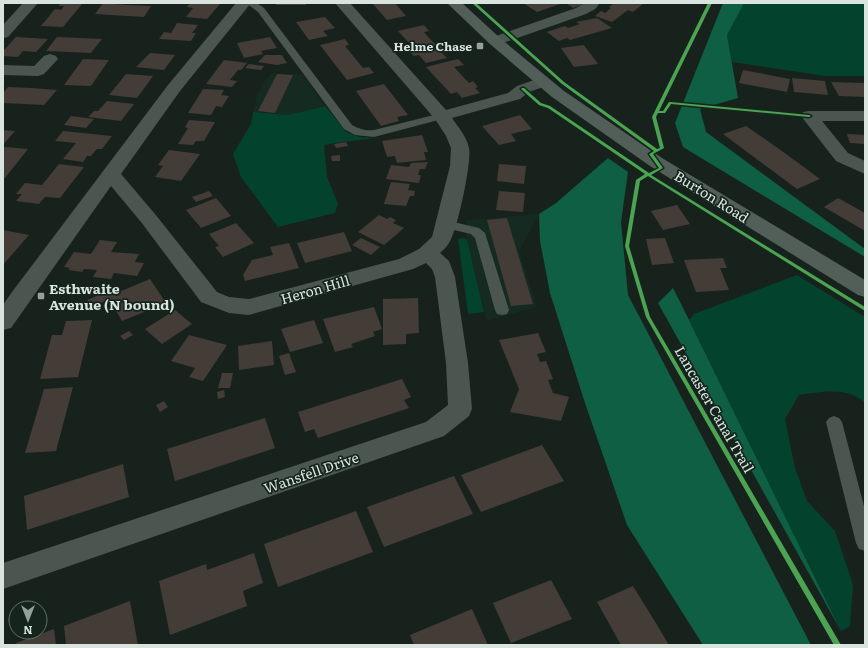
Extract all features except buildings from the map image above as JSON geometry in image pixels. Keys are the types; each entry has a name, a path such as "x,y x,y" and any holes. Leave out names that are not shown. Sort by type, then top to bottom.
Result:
{"main road":[{"name":"Burton Road","path":"454,3 495,41 543,82 656,162 865,290"}],"street":[{"path":"3,34 31,3"},
{"path":"3,322 11,296 111,174 174,88 244,3"},
{"name":"Heron Hill","path":"111,174 148,218 209,297 222,304 235,307 249,307 406,264 428,254 437,246 442,238 460,164 460,149 455,136 442,116 342,3"},
{"path":"495,41 581,12 592,3"},
{"path":"5,73 38,71 50,59"},
{"path":"442,116 514,96 523,89 543,82"},
{"path":"865,116 809,116 842,157 865,168"},
{"name":"Wansfell Drive","path":"3,576 435,429 460,409 457,363 445,277 442,266 428,254"}],"lane":[{"path":"250,3 261,10 348,128 352,131 369,134 378,133 442,116"},
{"path":"445,224 475,231 481,236 502,310"},
{"path":"834,422 865,543"}],"shaded area":[{"path":"271,73 303,75 325,106 288,115 253,112 257,95"},
{"path":"539,214 519,251 537,307 487,321 467,239 467,220"}],"green space":[{"path":"723,3 744,3 727,35 738,98 700,109 706,132 865,249 865,257 683,147 675,123"},
{"path":"740,3 865,3 865,76 825,76 732,62 727,35"},
{"path":"325,106 346,132 359,137 374,138 324,145 327,177 338,204 335,213 278,227 241,177 233,154 251,124 253,112 288,115"},
{"path":"608,158 628,172 621,222 628,295 811,645 703,645 627,525 585,403 550,293 540,241 539,214 556,203"},
{"path":"458,239 467,239 484,312 468,314"},
{"path":"797,275 865,317 865,403 851,394 842,392 799,395 785,419 795,468 807,501 835,531 853,585 850,626 841,631 689,320 694,314"},
{"path":"673,288 689,320 841,631 658,303"}],"cycle path":[{"path":"474,3 563,83 657,151"},
{"name":"Lancaster Canal Trail","path":"710,3 654,117 662,148 651,154 661,168 638,180 627,246 648,317 838,645"},
{"path":"523,89 540,104 549,107 649,175 865,309"},
{"path":"656,112 664,112 670,103 809,116"}],"place":[{"name":"Helme Chase","path":"480,46"},
{"name":"Esthwaite Avenue (N bound)","path":"41,296"}]}
